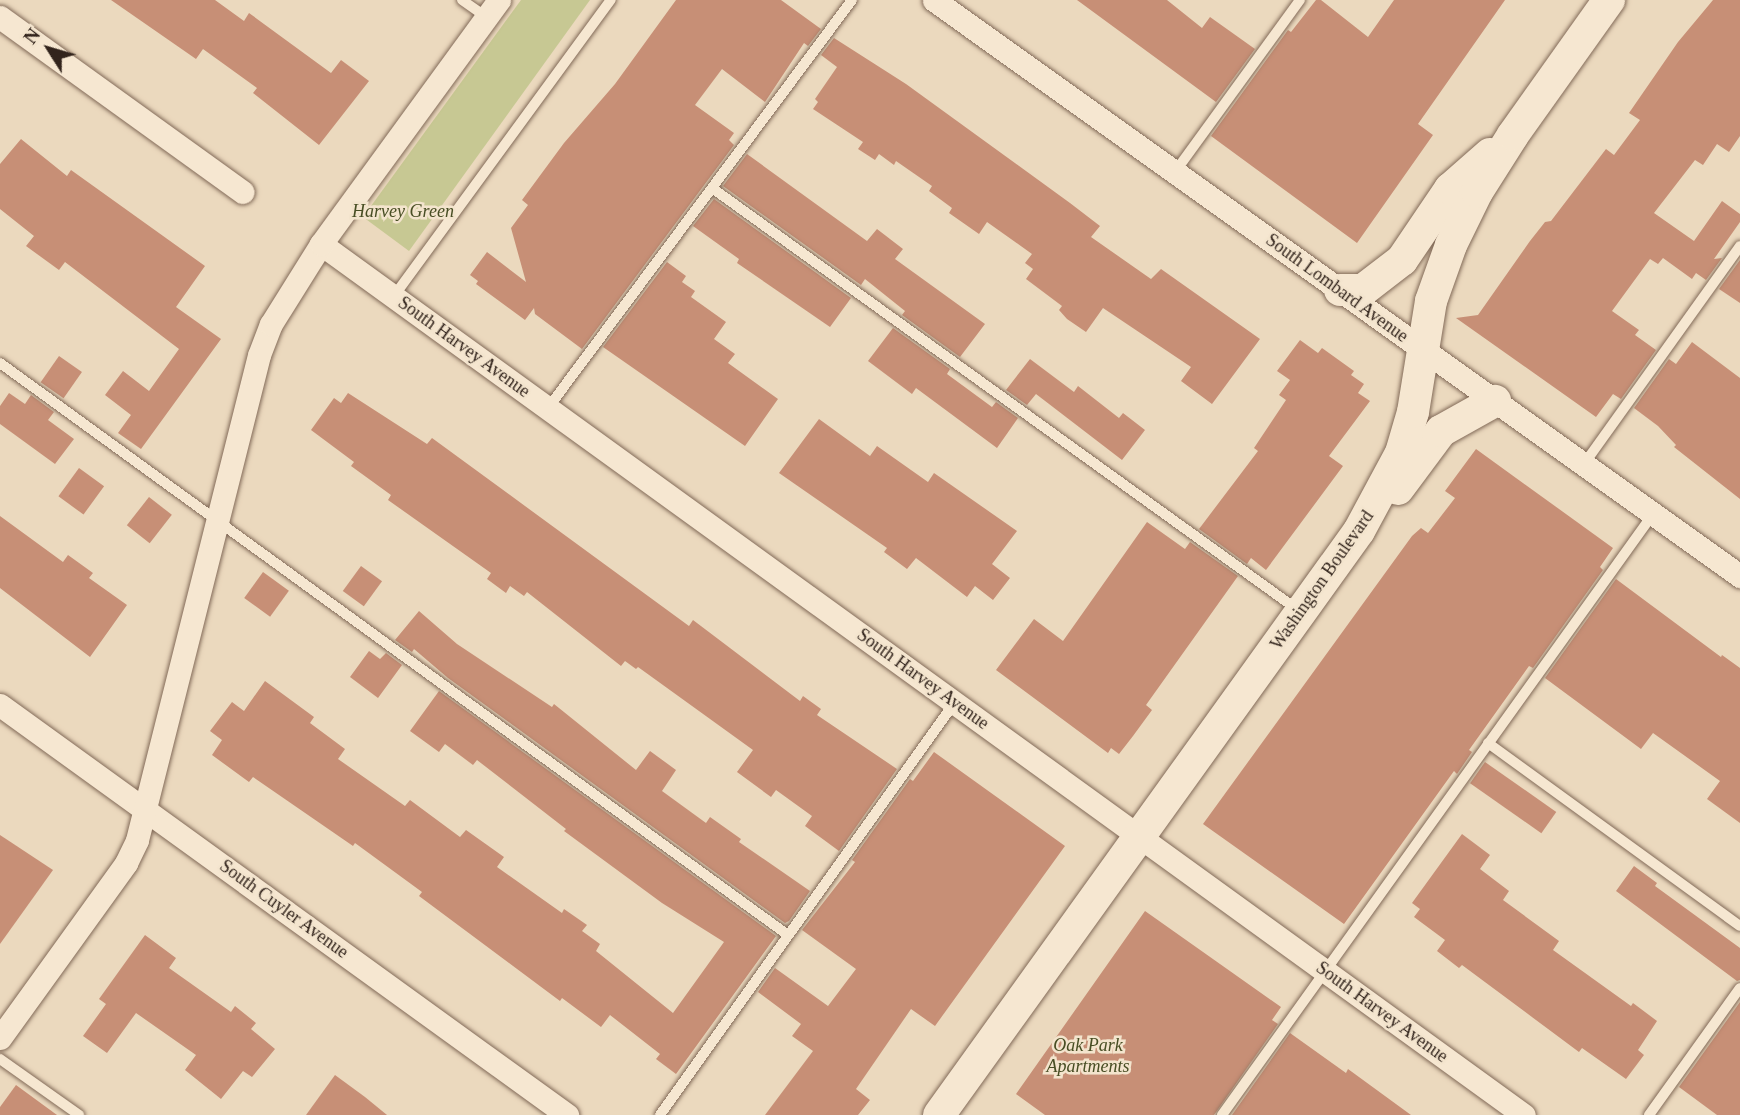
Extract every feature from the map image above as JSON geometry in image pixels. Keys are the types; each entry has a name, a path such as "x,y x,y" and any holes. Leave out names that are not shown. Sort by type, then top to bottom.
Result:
{"street":[{"name":"South Lombard Avenue","path":"934,0 1740,576"},
{"name":"Washington Boulevard","path":"939,1115 1359,531 1401,453 1413,412 1431,301 1451,245 1478,192 1513,135 1609,0"},
{"path":"0,1038 126,863 137,840 259,355 271,324 321,244 492,9"},
{"path":"0,17 243,192"},
{"path":"1340,290 1363,290 1402,260 1450,189 1513,135"},
{"name":"South Harvey Avenue","path":"321,244 1524,1115"},
{"path":"1359,531 1401,486 1441,431 1494,401"},
{"name":"South Cuyler Avenue","path":"0,705 567,1115"}],"lane":[{"path":"462,0 492,9"},
{"path":"394,296 611,0"},
{"path":"548,408 852,0"},
{"path":"1175,172 1300,0"},
{"path":"712,188 1301,612"},
{"path":"1584,464 1740,246"},
{"path":"0,363 788,934"},
{"path":"1222,1115 1653,514"},
{"path":"660,1115 955,702"},
{"path":"1488,743 1740,926"},
{"path":"1649,1115 1740,988"},
{"path":"0,1059 79,1115"}],"green space":[{"name":"Harvey Green","path":"521,0 590,0 409,251 363,217"}],"building":[{"path":"111,0 215,0 244,21 249,13 331,73 341,60 369,81 319,145 253,93 257,88 203,49 196,59"},
{"path":"676,0 781,0 821,29 808,46 804,43 765,102 722,69 695,105 734,133 729,140 734,145 582,349 535,314 534,308 525,320 476,284 478,281 470,275 487,252 526,282 511,228 528,205 522,200 564,143 615,84"},
{"path":"1077,0 1167,0 1202,28 1210,17 1255,49 1216,102"},
{"path":"1316,0 1321,0 1368,37 1394,0 1505,0 1418,124 1433,135 1357,243 1211,136 1288,30 1291,32"},
{"path":"1713,0 1740,0 1740,136 1729,152 1717,144 1703,165 1695,160 1654,213 1694,241 1722,201 1740,214 1740,222 1714,259 1722,258 1706,280 1696,273 1692,279 1663,258 1658,264 1650,259 1612,311 1639,330 1635,335 1656,350 1621,399 1613,394 1596,417 1456,318 1478,315 1530,241 1545,222 1551,221 1606,149 1614,155 1640,120 1629,113 1678,42"},
{"path":"834,38 906,84 1100,226 1091,237 1151,279 1161,269 1260,339 1212,404 1181,381 1191,367 1103,308 1086,332 1067,319 1059,310 1062,306 1026,279 1033,269 1025,263 1032,254 987,222 979,234 949,213 952,208 929,191 932,186 896,161 894,165 879,154 875,160 858,149 863,142 813,109 818,102 815,99 837,67 821,55"},
{"path":"21,139 67,176 71,170 205,266 176,307 221,339 141,449 118,433 131,415 105,395 123,371 149,391 179,349 65,262 59,270 26,246 34,236 0,209 0,164"},
{"path":"747,154 867,241 877,229 903,249 895,259 985,324 960,357 902,315 905,311 865,279 861,285 723,186"},
{"path":"714,199 851,298 830,327 737,263 739,259 693,226"},
{"path":"1740,260 1740,303 1719,289"},
{"path":"667,262 686,276 682,282 695,291 691,297 726,322 714,339 735,354 728,363 778,399 745,446 603,347"},
{"path":"893,328 950,369 947,374 992,407 996,402 1018,418 997,448 916,388 912,394 868,361"},
{"path":"1300,340 1318,353 1322,348 1354,371 1351,375 1364,384 1358,393 1370,401 1329,456 1343,466 1266,570 1251,558 1247,564 1199,529 1258,451 1254,448 1286,400 1279,395 1290,380 1277,371"},
{"path":"1692,342 1740,378 1740,499 1674,447 1676,445 1658,426 1634,408 1669,359 1676,364"},
{"path":"59,356 82,372 64,398 41,382"},
{"path":"1030,359 1074,392 1078,386 1119,418 1123,413 1145,430 1122,460 1036,394 1027,405 1006,390"},
{"path":"9,393 25,404 31,395 54,412 48,420 74,439 55,464 0,424 0,406"},
{"path":"348,393 427,444 432,438 689,626 693,620 800,701 803,696 821,709 817,715 897,769 839,851 805,826 812,816 776,790 771,797 737,772 753,750 638,667 636,669 625,661 621,666 527,592 524,596 510,586 506,593 487,579 491,573 388,500 391,495 351,466 354,462 311,430 334,398 341,403"},
{"path":"819,419 870,456 877,446 928,482 934,473 1017,531 992,564 1010,578 993,600 975,586 967,597 916,558 907,569 884,552 887,548 779,473"},
{"path":"1476,449 1613,548 1600,567 1603,570 1533,668 1529,666 1469,750 1472,752 1457,774 1454,771 1344,924 1203,824 1412,536 1421,528 1428,533 1455,498 1445,491"},
{"path":"79,468 104,486 84,515 58,496"},
{"path":"149,497 172,515 150,543 127,525"},
{"path":"0,516 63,562 68,555 93,573 89,578 127,605 90,657 0,588"},
{"path":"1147,522 1185,549 1190,542 1238,576 1146,705 1152,710 1133,736 1119,754 1111,748 1108,753 996,670 1034,619 1063,641"},
{"path":"361,566 382,581 364,606 343,591"},
{"path":"263,572 289,591 270,617 244,598"},
{"path":"1616,579 1721,657 1722,655 1740,668 1740,823 1707,799 1720,781 1653,733 1641,749 1545,678"},
{"path":"419,611 457,644 552,707 554,704 636,770 650,751 676,770 662,791 706,823 710,817 741,839 739,842 810,891 789,921 785,923 448,678 414,649 412,652 395,640"},
{"path":"369,651 380,659 386,653 402,665 378,698 350,677"},
{"path":"265,681 314,717 310,723 345,749 338,759 405,806 410,800 460,837 466,830 504,857 497,867 562,913 564,909 587,925 582,931 600,944 596,951 673,1013 724,942 662,903 564,831 566,829 477,760 473,765 445,744 439,752 410,731 439,691 776,936 676,1074 656,1059 660,1054 610,1015 601,1027 562,998 560,1001 419,896 422,892 355,843 353,846 253,777 249,782 212,755 222,740 210,731 232,702 244,711"},
{"path":"934,752 1065,846 935,1026 911,1009 856,1089 870,1100 858,1115 765,1115 813,1051 792,1036 801,1024 758,992 775,968 828,1006 856,969 802,930 855,862 852,860 910,779 913,781"},
{"path":"1485,762 1556,812 1541,833 1470,783"},
{"path":"1462,834 1490,855 1480,869 1509,891 1503,900 1559,941 1553,950 1631,1006 1633,1003 1657,1021 1638,1050 1644,1055 1626,1079 1582,1048 1579,1052 1462,965 1459,968 1437,951 1445,940 1414,917 1420,909 1412,903"},
{"path":"0,835 53,870 0,944"},
{"path":"1634,866 1657,883 1655,886 1740,948 1740,980 1737,981 1616,891"},
{"path":"1145,911 1281,1007 1272,1020 1278,1024 1214,1115 1045,1115 1016,1094"},
{"path":"145,935 176,958 169,968 231,1012 235,1006 256,1023 251,1029 275,1049 252,1077 243,1071 221,1099 185,1070 196,1055 136,1013 107,1053 83,1036 106,1004 99,999"},
{"path":"1740,1002 1740,1115 1717,1115 1679,1087"},
{"path":"1290,1033 1346,1073 1348,1069 1411,1115 1232,1115"},
{"path":"335,1075 365,1097 387,1115 306,1115"},
{"path":"16,1085 57,1115 0,1115 0,1107"}],"park label":[{"name":"Oak Park Apartments","path":"1088,1056"}]}
